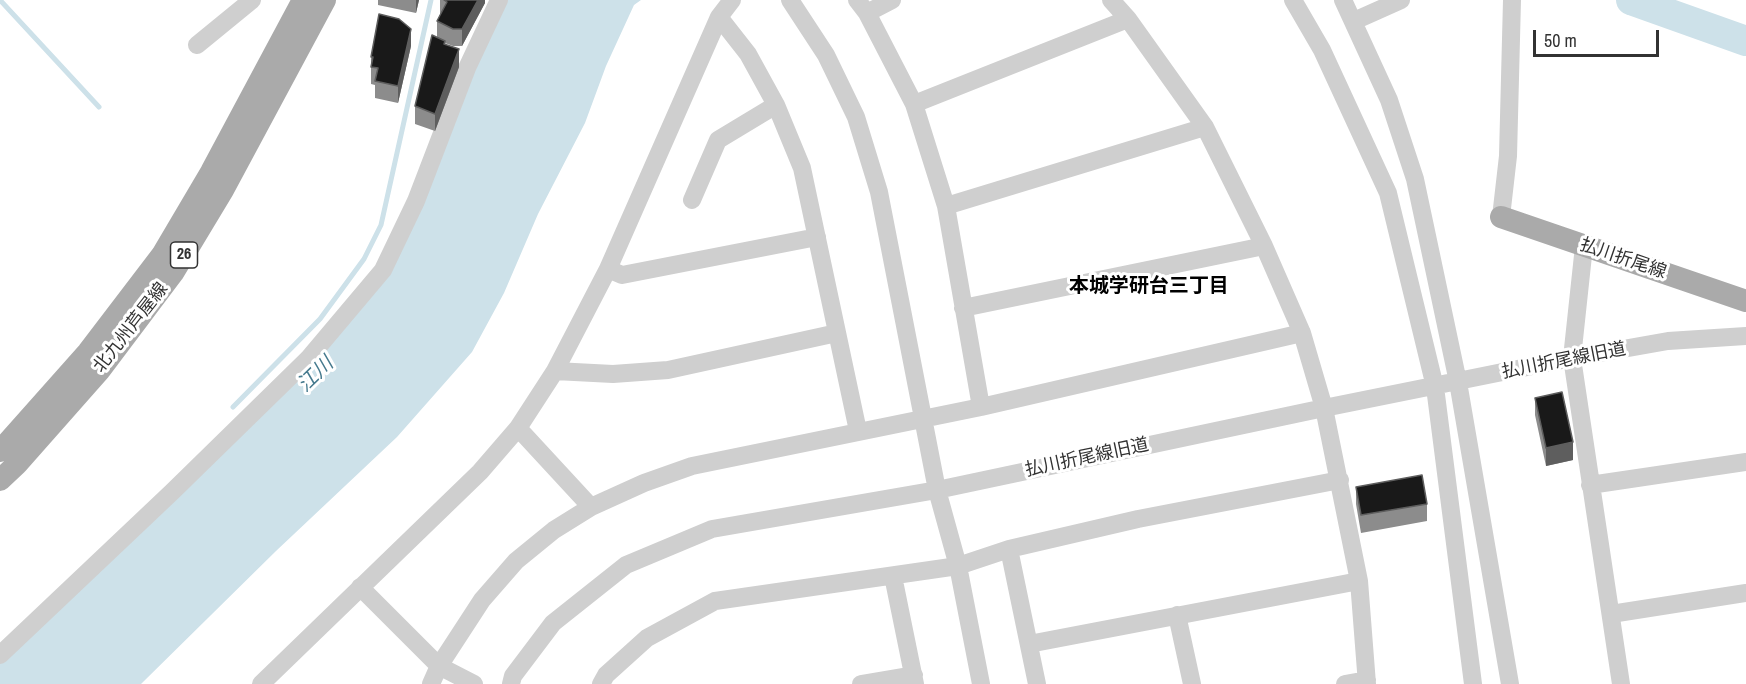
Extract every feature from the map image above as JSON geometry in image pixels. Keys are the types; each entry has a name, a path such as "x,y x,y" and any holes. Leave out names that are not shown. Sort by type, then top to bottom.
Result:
{"main road":[{"name":"北九州芦屋線","path":"0,451 88,352 162,255 211,172 303,0"},
{"name":"北九州芦屋線","path":"0,480 17,464 100,370 173,273 223,190 325,0"},
{"name":"払川折尾線","path":"1501,217 1746,300"}],"street":[{"path":"197,45 252,0"},
{"path":"0,655 308,359 377,278 397,243 416,201 468,68 499,0"},
{"path":"262,684 360,586 480,472 518,428 555,371 608,269 719,17 732,0"},
{"path":"790,0 826,55 856,117 879,192 937,490 958,566 981,684"},
{"path":"892,0 862,7 914,104 946,206 981,407"},
{"path":"1111,0 1128,19 1205,127 1264,246 1302,333 1324,408 1359,582 1367,682 1345,684"},
{"path":"1293,0 1322,50 1388,193 1435,387 1473,684"},
{"path":"1343,0 1389,100 1415,179 1458,382 1510,684"},
{"path":"1354,21 1401,0"},
{"path":"1501,217 1508,156 1512,0"},
{"path":"719,17 748,54 776,105 802,168 858,431"},
{"path":"914,104 1128,19"},
{"path":"451,56 468,68"},
{"path":"692,200 718,140 776,105"},
{"path":"946,206 1205,127"},
{"path":"608,269 622,275 817,237"},
{"path":"963,308 1264,246"},
{"path":"1584,246 1572,358 1621,684"},
{"path":"555,371 613,374 668,370 837,333"},
{"path":"431,684 439,666 482,600 516,561 554,530 591,507 644,483 692,466 981,407 1302,333"},
{"name":"払川折尾線旧道","path":"510,684 513,676 553,622 626,565 712,529 937,490 1572,358 1668,341 1746,336"},
{"path":"518,428 591,507"},
{"path":"1590,485 1746,462"},
{"path":"601,684 606,675 647,638 715,601 958,566 1009,549 1138,519 1340,480"},
{"path":"1009,549 1037,684"},
{"path":"861,684 915,680 893,576"},
{"path":"1029,644 1359,582"},
{"path":"360,586 439,666 474,684"},
{"path":"1611,614 1746,593"},
{"path":"1177,615 1192,684"}],"water":[{"name":"江川","path":"506,0 641,0 634,5 606,66 585,123 538,214 504,293 472,352 397,437 276,551 141,684 0,684 0,660 357,310"}],"building":[{"path":"444,0 478,0 462,29 453,29 437,21 447,2"},
{"path":"379,14 399,19 411,29 398,86 375,81 378,68 371,67"},
{"path":"432,35 445,41 444,44 459,49 435,114 415,106"},
{"path":"1562,392 1573,442 1546,448 1535,398"},
{"path":"1422,475 1427,504 1361,515 1356,487"}],"waterway":[{"path":"0,0 99,107"},
{"path":"233,407 320,319 364,259 381,225 431,0"},
{"path":"1631,0 1746,41"}],"district":[{"name":"本城学研台三丁目","path":"1149,287"}]}
